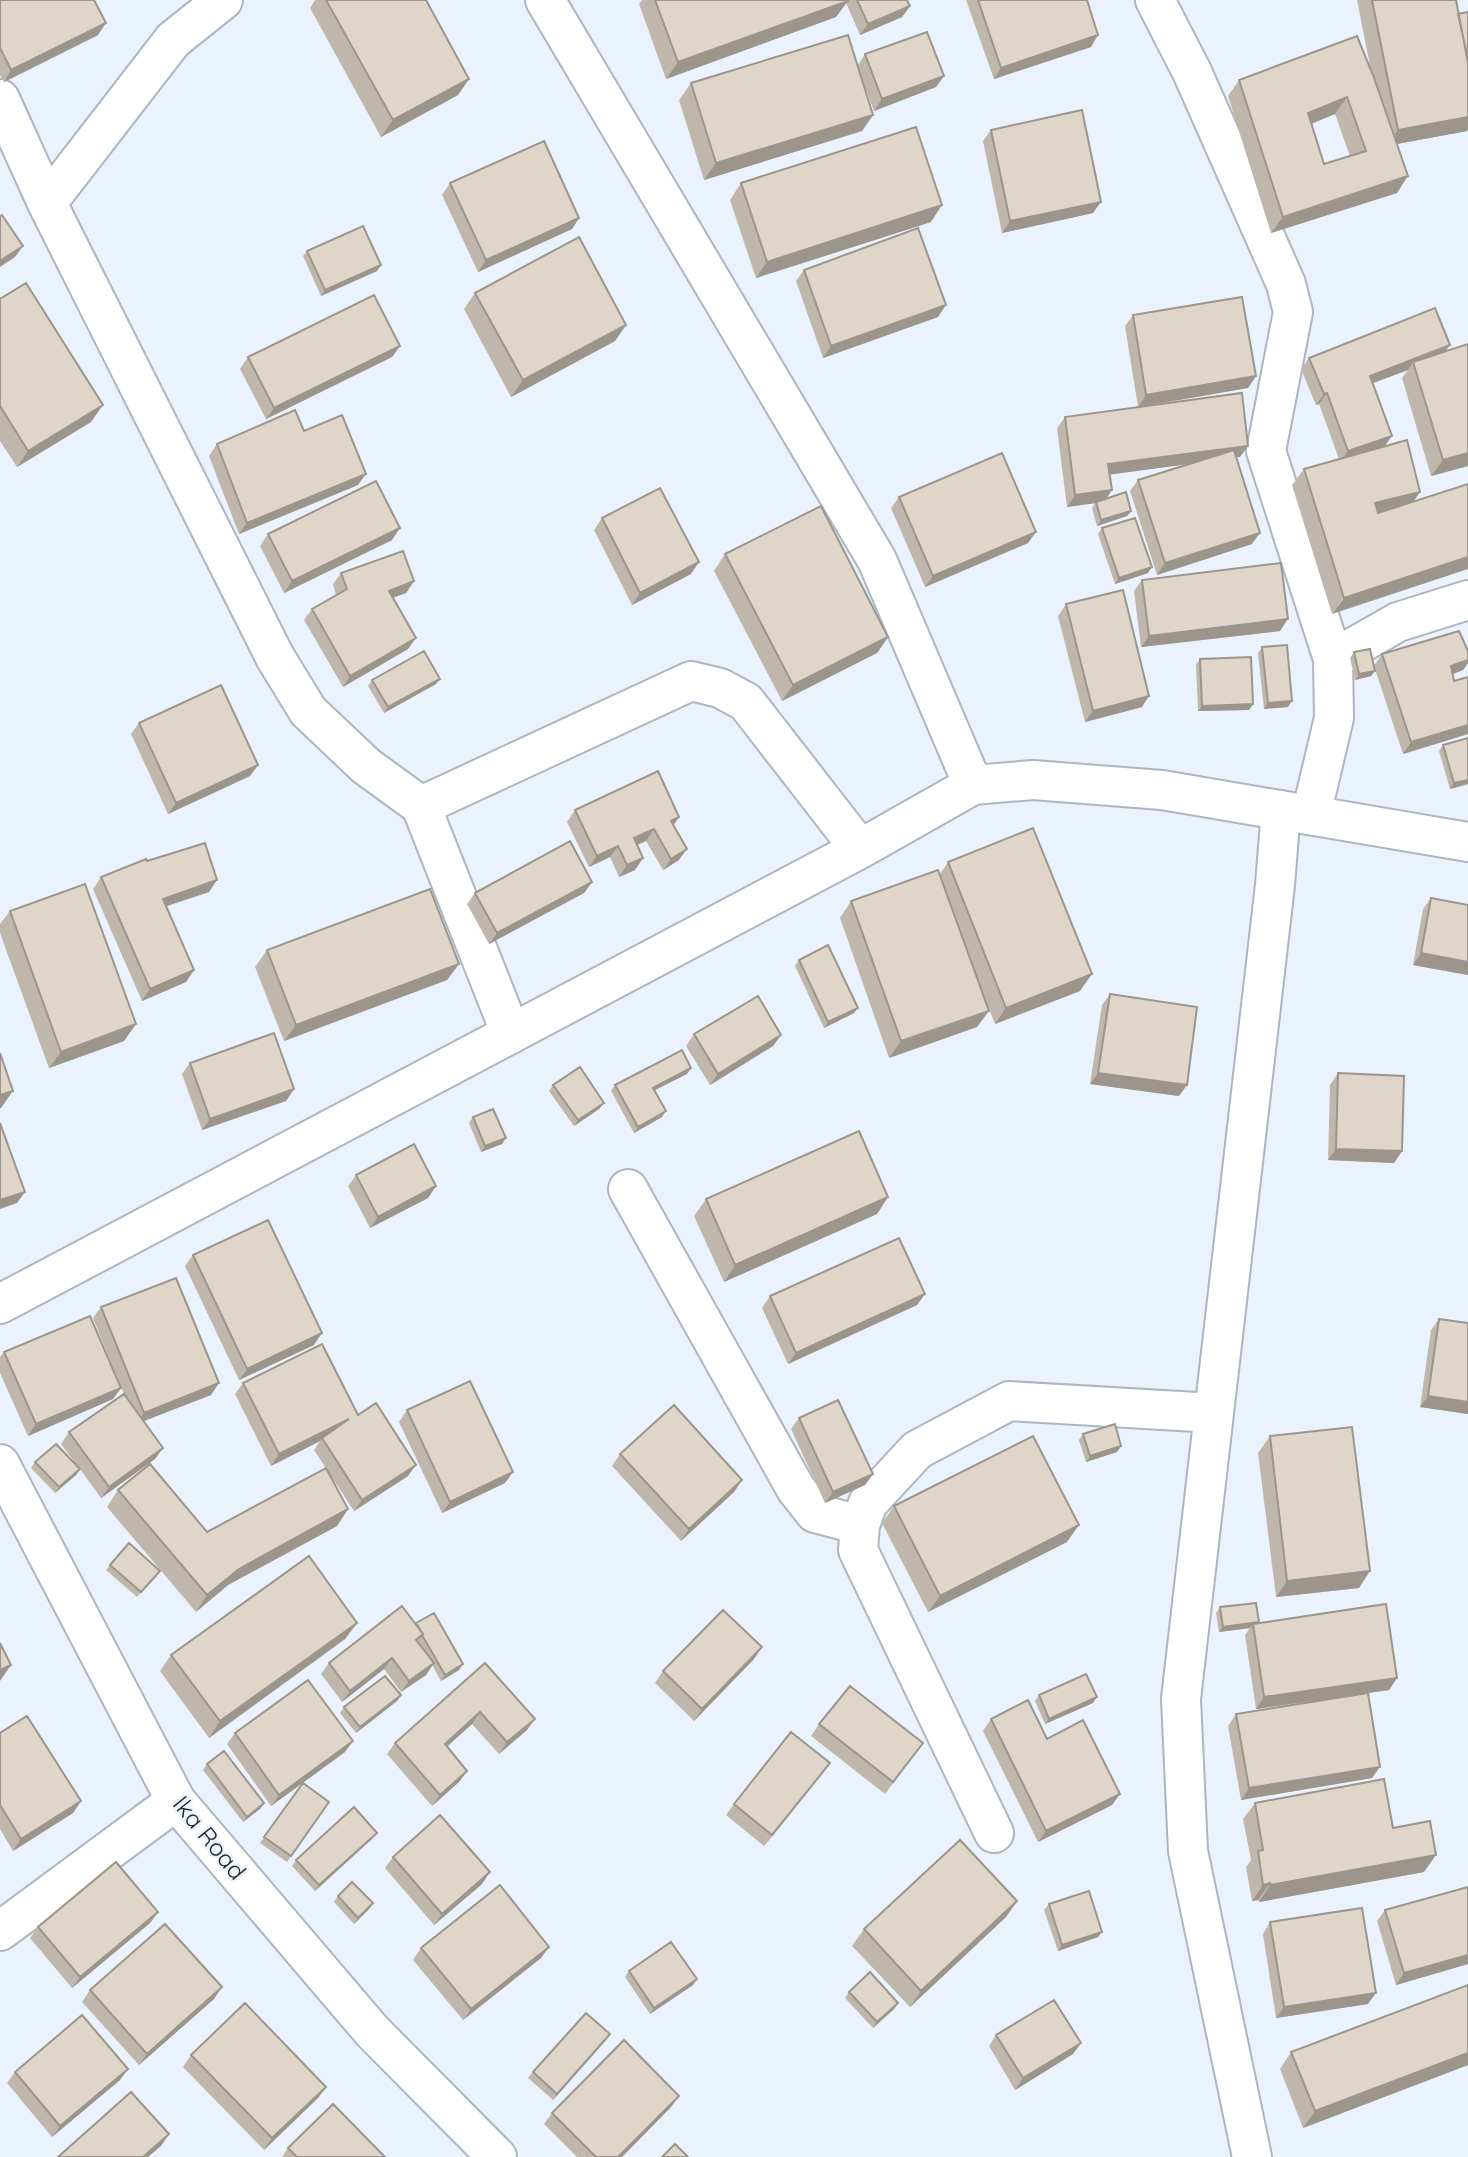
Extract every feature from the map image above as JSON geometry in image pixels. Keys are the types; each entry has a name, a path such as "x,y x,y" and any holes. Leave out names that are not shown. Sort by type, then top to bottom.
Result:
{"street":[{"path":"47,203 173,40 223,0"},
{"path":"545,0 877,560 973,785"},
{"path":"1155,0 1192,72 1286,284 1293,312 1266,451 1333,659 1334,718 1296,813 1275,885 1181,1699 1188,1852 1252,2157"},
{"path":"0,99 47,203 275,657 308,711 366,766 421,806 512,1034"},
{"path":"1333,659 1398,622 1468,600"},
{"path":"421,806 691,681 719,688 746,702 860,849"},
{"path":"0,1304 860,849 973,785 1033,780 1162,790 1468,842"},
{"path":"628,1189 796,1489 815,1513 860,1525"},
{"path":"994,1833 858,1550 860,1525 869,1503 917,1450 1009,1401 1214,1413"},
{"name":"Ika Road","path":"0,1464 176,1801 373,2031 497,2157"},
{"path":"0,1931 176,1801"}],"building":[{"path":"0,0 94,0 106,23 11,70 0,48"},
{"path":"326,0 426,0 469,79 393,120"},
{"path":"655,0 848,0 848,1 678,62"},
{"path":"857,0 907,0 910,6 868,24"},
{"path":"978,0 1087,0 1098,35 1001,68"},
{"path":"1372,0 1456,0 1468,63 1468,117 1398,130"},
{"path":"1468,12 1468,59 1458,14"},
{"path":"927,32 944,76 882,99 865,54"},
{"path":"848,35 873,115 716,163 691,83"},
{"path":"1357,36 1408,176 1283,217 1239,80","holes":["1347,97 1366,151 1324,164 1308,113"]},
{"path":"1082,110 1101,202 1010,221 991,130"},
{"path":"916,127 942,205 767,262 741,183"},
{"path":"544,141 579,218 486,260 450,183"},
{"path":"2,215 23,246 0,261 0,216"},
{"path":"363,226 381,265 325,290 307,251"},
{"path":"918,228 946,305 831,346 804,270"},
{"path":"579,237 626,325 523,380 475,293"},
{"path":"26,283 103,405 28,451 0,406 0,299"},
{"path":"374,295 400,346 274,408 248,357"},
{"path":"1242,297 1256,376 1146,395 1133,315"},
{"path":"1435,308 1450,345 1370,376 1392,436 1348,451 1327,393 1324,394 1309,358"},
{"path":"1468,344 1468,453 1443,460 1413,362"},
{"path":"1242,393 1248,446 1108,464 1112,490 1075,495 1065,417"},
{"path":"295,410 304,431 342,415 366,474 247,523 217,444"},
{"path":"1407,440 1420,492 1375,503 1378,513 1468,484 1468,557 1344,598 1304,469"},
{"path":"1234,450 1260,533 1165,563 1138,480"},
{"path":"1002,453 1036,532 933,576 899,497"},
{"path":"376,481 400,528 292,581 268,534"},
{"path":"660,488 699,562 640,593 602,518"},
{"path":"1126,492 1131,511 1101,520 1096,502"},
{"path":"821,506 888,637 793,685 725,554"},
{"path":"1135,518 1152,567 1119,578 1102,528"},
{"path":"403,551 414,581 389,591 416,638 350,676 312,609 347,589 341,573"},
{"path":"1281,563 1288,619 1149,636 1142,580"},
{"path":"1123,590 1149,696 1093,711 1066,604"},
{"path":"1459,631 1468,651 1468,660 1451,666 1454,681 1468,677 1468,725 1411,742 1382,654"},
{"path":"1287,645 1292,701 1268,703 1262,647"},
{"path":"1370,649 1375,671 1359,674 1354,652"},
{"path":"424,651 440,679 388,707 372,680"},
{"path":"1251,657 1253,704 1202,706 1200,659"},
{"path":"221,685 258,765 176,803 139,723"},
{"path":"1468,738 1468,780 1454,783 1443,745"},
{"path":"658,771 679,817 671,821 687,849 671,859 654,829 634,838 643,858 627,865 618,846 597,856 575,810"},
{"path":"1033,828 1092,974 1006,1008 948,862"},
{"path":"570,841 592,882 497,933 475,893"},
{"path":"205,843 217,880 163,899 194,970 150,989 101,877 146,859 147,861"},
{"path":"938,870 989,1011 901,1041 851,901"},
{"path":"85,884 136,1024 61,1052 10,911"},
{"path":"430,889 459,964 296,1025 267,950"},
{"path":"1431,898 1468,905 1468,962 1421,953"},
{"path":"828,945 858,1008 828,1022 799,960"},
{"path":"1110,994 1197,1007 1187,1085 1098,1073"},
{"path":"758,996 781,1035 718,1074 694,1034"},
{"path":"274,1033 294,1089 210,1119 190,1063"},
{"path":"682,1050 691,1068 653,1088 666,1111 638,1127 615,1085"},
{"path":"0,1053 13,1091 0,1095"},
{"path":"580,1067 604,1103 578,1120 553,1085"},
{"path":"1338,1073 1404,1076 1402,1151 1336,1149"},
{"path":"493,1109 506,1138 485,1146 473,1117"},
{"path":"0,1123 25,1192 0,1200"},
{"path":"859,1131 888,1197 735,1265 706,1199"},
{"path":"414,1144 436,1186 378,1217 356,1175"},
{"path":"268,1220 322,1333 247,1369 193,1255"},
{"path":"899,1238 925,1294 796,1353 770,1296"},
{"path":"176,1278 219,1383 144,1413 101,1307"},
{"path":"90,1316 121,1388 36,1424 4,1352"},
{"path":"1439,1319 1468,1323 1468,1402 1428,1396"},
{"path":"322,1344 358,1415 376,1403 416,1465 362,1500 322,1438 349,1419 279,1454 243,1383"},
{"path":"470,1381 513,1472 450,1502 407,1410"},
{"path":"124,1394 163,1448 109,1487 69,1432"},
{"path":"838,1400 873,1474 833,1492 799,1418"},
{"path":"674,1405 742,1480 689,1529 620,1454"},
{"path":"1115,1424 1121,1446 1090,1456 1083,1434"},
{"path":"1352,1427 1370,1571 1287,1581 1270,1436"},
{"path":"1033,1436 1079,1525 940,1596 894,1506"},
{"path":"56,1444 80,1469 59,1487 35,1462"},
{"path":"150,1464 207,1532 326,1468 348,1509 239,1569 207,1595 118,1490"},
{"path":"129,1543 160,1571 141,1592 110,1565"},
{"path":"309,1556 357,1623 220,1721 171,1655"},
{"path":"1256,1603 1259,1622 1223,1627 1220,1607"},
{"path":"1386,1604 1397,1678 1264,1697 1253,1624"},
{"path":"402,1606 423,1634 416,1640 434,1663 409,1681 392,1658 350,1691 329,1663"},
{"path":"723,1610 762,1647 702,1709 663,1671"},
{"path":"434,1613 463,1664 445,1675 416,1623"},
{"path":"0,1643 11,1665 0,1670"},
{"path":"485,1663 535,1719 507,1742 480,1712 445,1744 467,1771 440,1795 395,1743"},
{"path":"1086,1674 1097,1697 1049,1719 1039,1695"},
{"path":"385,1676 401,1695 360,1727 344,1707"},
{"path":"308,1680 353,1741 279,1795 235,1733"},
{"path":"850,1686 923,1743 893,1782 819,1724"},
{"path":"1368,1693 1380,1767 1249,1788 1236,1714"},
{"path":"1028,1700 1047,1739 1083,1720 1120,1794 1046,1831 991,1719"},
{"path":"27,1716 81,1801 21,1839 0,1805 0,1733"},
{"path":"791,1732 830,1763 772,1835 734,1804"},
{"path":"224,1751 264,1803 247,1817 207,1764"},
{"path":"1384,1779 1393,1828 1430,1821 1436,1855 1263,1885 1258,1851 1263,1850 1255,1803"},
{"path":"303,1783 329,1802 291,1856 264,1837"},
{"path":"354,1807 377,1833 319,1885 296,1860"},
{"path":"440,1815 490,1872 442,1914 393,1857"},
{"path":"960,1840 1017,1901 921,1991 864,1929"},
{"path":"116,1862 158,1912 80,1977 38,1927"},
{"path":"352,1882 373,1903 358,1918 338,1896"},
{"path":"500,1885 549,1947 471,2009 421,1948"},
{"path":"1468,1887 1468,1955 1404,1973 1385,1910"},
{"path":"1089,1891 1102,1932 1062,1945 1049,1904"},
{"path":"1362,1908 1376,1993 1284,2007 1270,1922"},
{"path":"165,1924 222,1987 147,2054 90,1990"},
{"path":"671,1942 697,1979 654,2008 629,1971"},
{"path":"870,1972 898,2003 877,2022 849,1992"},
{"path":"1468,1985 1468,2053 1315,2111 1291,2052"},
{"path":"1054,2000 1081,2043 1023,2078 996,2035"},
{"path":"245,2003 326,2087 272,2138 191,2055"},
{"path":"586,2013 610,2034 557,2094 533,2072"},
{"path":"82,2015 128,2069 60,2126 15,2072"},
{"path":"624,2040 679,2096 618,2157 596,2157 552,2113"},
{"path":"131,2092 169,2134 143,2157 58,2157"},
{"path":"333,2104 385,2157 297,2157 288,2148"},
{"path":"675,2144 688,2157 662,2157"}]}
